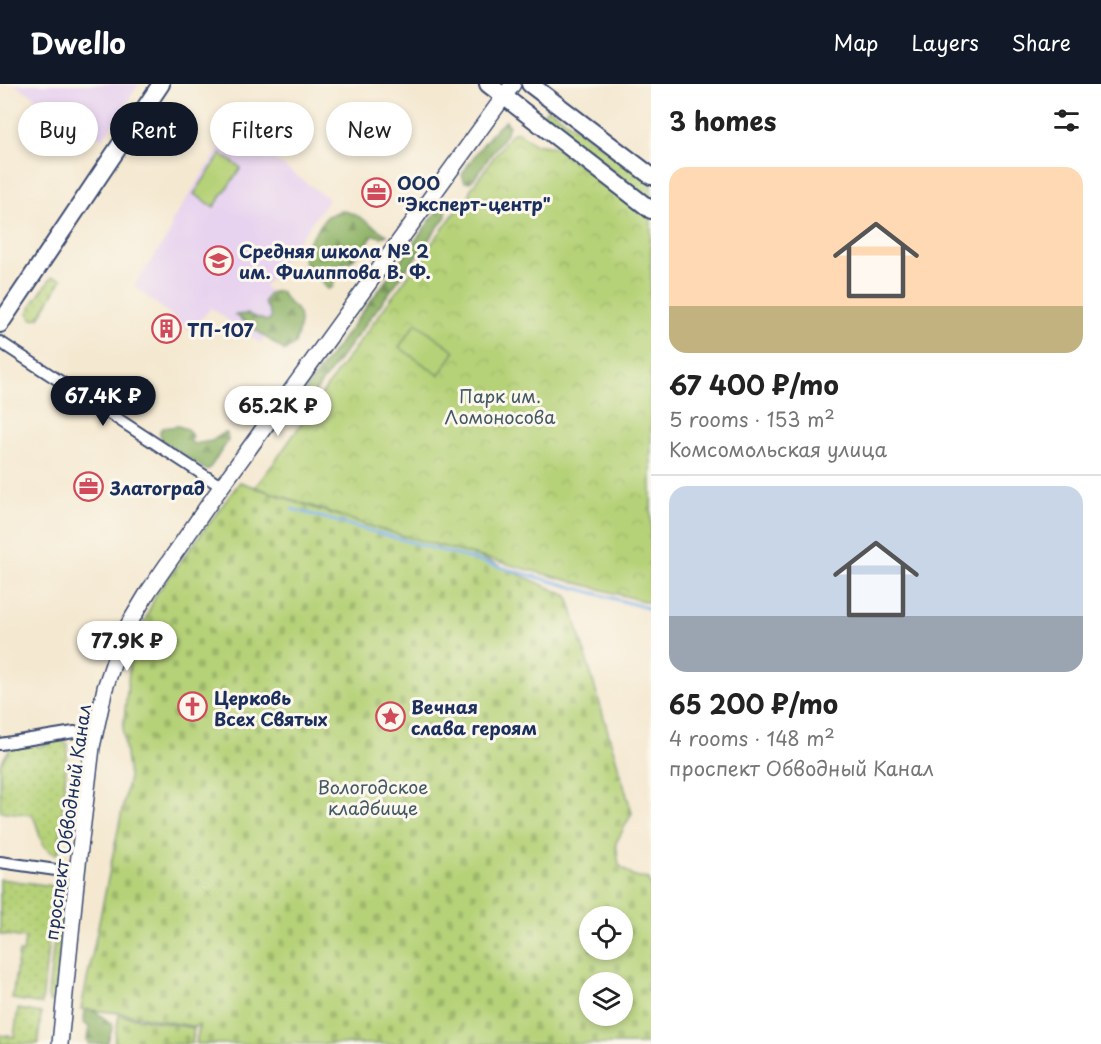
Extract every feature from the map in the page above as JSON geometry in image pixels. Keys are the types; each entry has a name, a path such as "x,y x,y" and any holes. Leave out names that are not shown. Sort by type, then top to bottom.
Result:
{"main road":[{"path":"0,324 161,84"},
{"path":"488,84 508,90 651,210"},
{"path":"530,84 651,176"},
{"name":"проспект Обводный Канал","path":"60,1044 77,873 94,735 108,677 124,632 148,592 222,487 508,90"}],"street":[{"path":"0,342 222,487"},
{"path":"0,744 74,732 94,735"},
{"path":"0,862 77,873"}],"shaded area":[{"path":"14,84 139,84 127,102 110,102 110,128 103,139 98,136 98,102 43,102"},
{"name":"Средняя школа № 2 им. Филиппова В. Ф.","path":"214,156 269,156 329,199 264,287 289,306 260,343 211,308 191,331 134,286 170,233 172,221"}],"green space":[{"path":"548,108 651,182 651,201 547,119 544,113"},
{"path":"506,121 509,126 505,135 475,177 470,182 465,182 462,175 470,162 488,138"},
{"name":"Парк им. Ломоносова","path":"518,132 534,144 555,147 651,219 651,603 379,529 255,487 461,204 469,200 470,190 511,134"},
{"path":"220,156 224,156 241,168 214,207 194,194"},
{"path":"446,208 444,219 301,411 291,420 285,417 438,210"},
{"path":"340,211 358,216 387,235 381,237 374,235 351,261 330,267 334,281 333,287 328,289 304,261 302,251 327,216"},
{"path":"52,277 62,279 39,318 32,319 28,313"},
{"path":"282,292 285,299 297,311 300,319 295,344 285,351 235,315 247,314 267,321 271,319 264,303 268,294"},
{"path":"416,323 455,351 439,375 399,347"},
{"path":"178,426 187,429 193,437 190,441 194,444 212,441 223,433 227,433 228,441 209,469 206,470 161,440 162,428"},
{"name":"Вологодское кладбище","path":"240,482 320,510 477,556 568,596 632,813 616,843 619,865 634,877 649,879 651,884 651,950 647,990 651,991 651,1044 196,1044 199,1026 81,1009 129,777 123,731 131,651 157,593"},
{"path":"58,740 68,745 59,852 55,854 49,851 42,842 32,815 0,811 0,765 10,748 22,744 43,746"},
{"path":"0,879 53,886 54,888 42,1004 12,999 19,952 23,953 25,938 0,934"},
{"path":"63,882 66,886 55,996 50,1002 48,997 60,886"},
{"path":"85,1008 96,1012 112,1024 107,1044 88,1044 89,1027 84,1023"},
{"path":"18,1009 41,1013 38,1044 0,1044 0,1035 14,1037"},
{"path":"119,1015 194,1028 192,1044 114,1044"}],"waterway":[{"path":"292,509 651,609"}],"place":[{"name":"ООО \"Эксперт-центр\"","path":"376,192"},
{"name":"Средняя школа № 2 им. Филиппова В. Ф.","path":"218,260"},
{"name":"ТП-107","path":"166,329"},
{"name":"Златоград","path":"89,487"},
{"name":"Церковь Всех Святых","path":"193,707"},
{"name":"Вечная слава героям","path":"390,716"}]}
